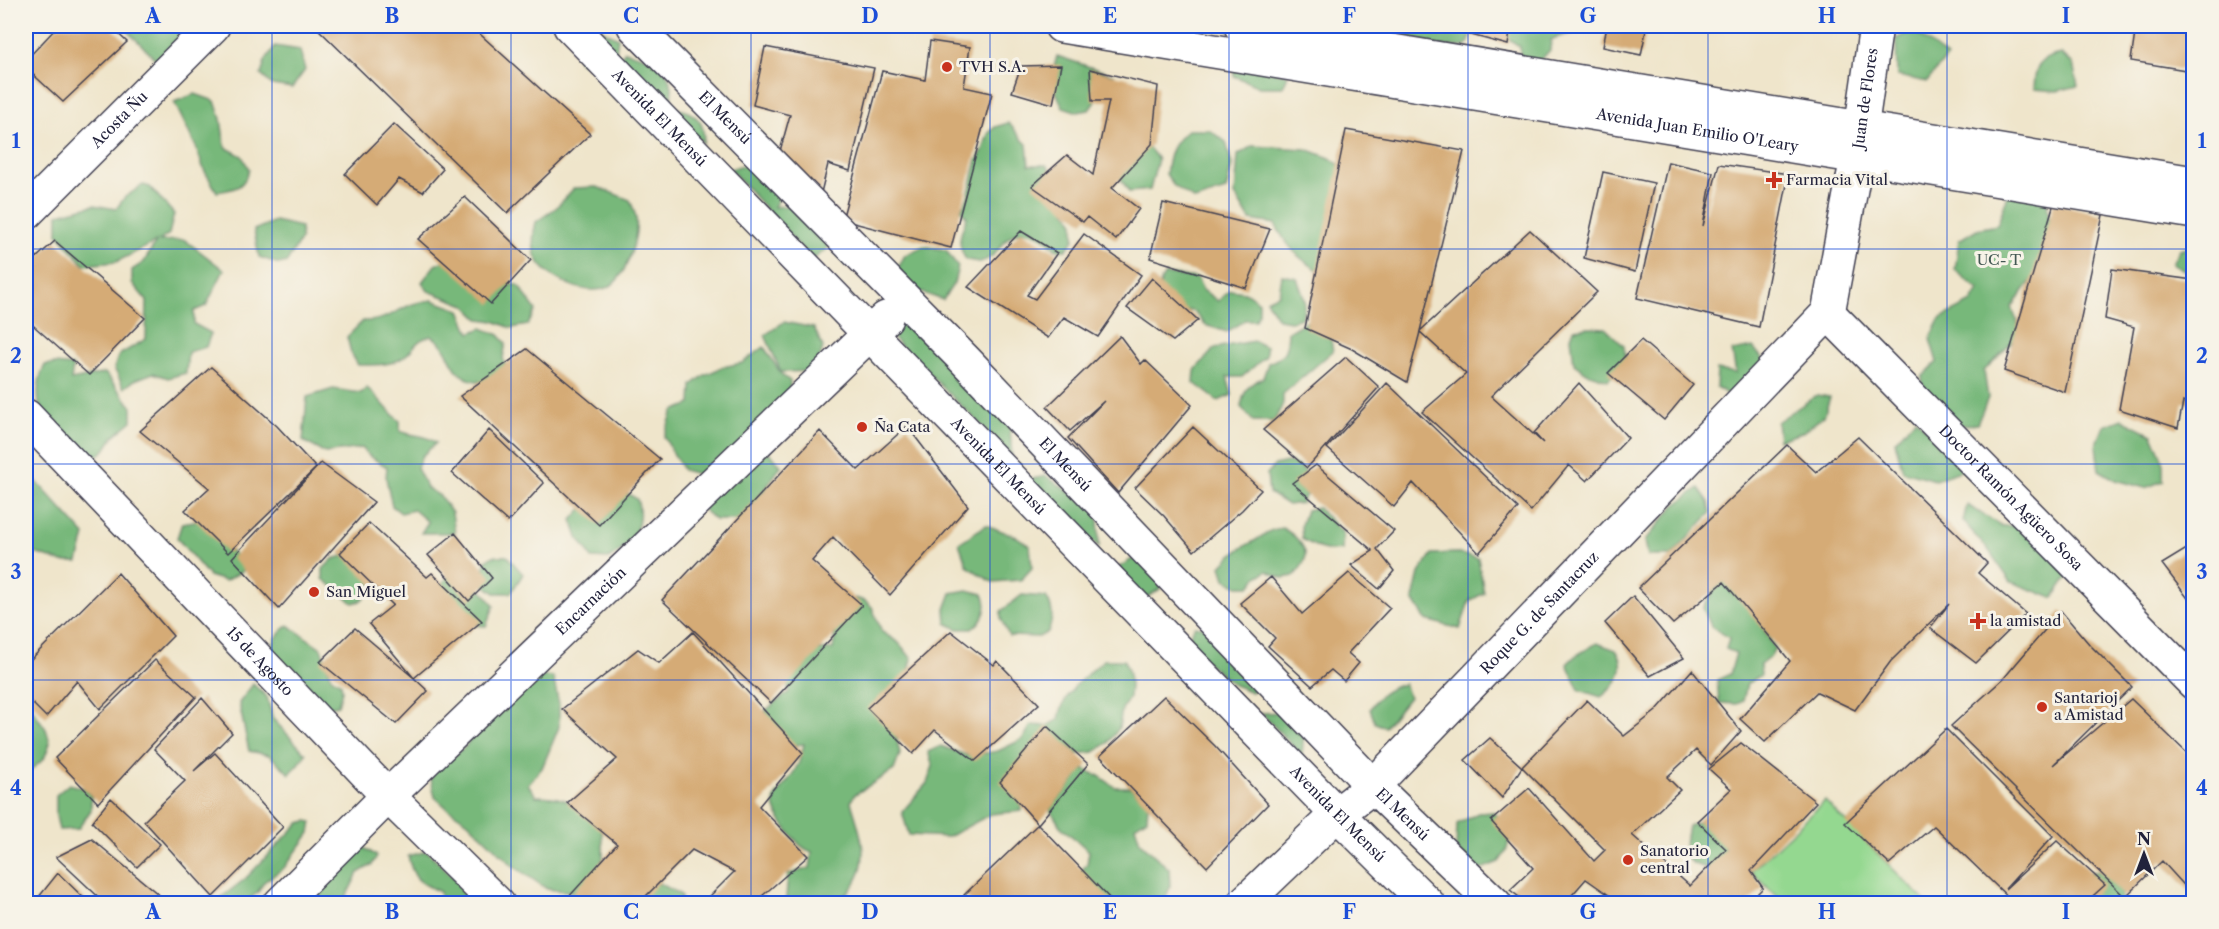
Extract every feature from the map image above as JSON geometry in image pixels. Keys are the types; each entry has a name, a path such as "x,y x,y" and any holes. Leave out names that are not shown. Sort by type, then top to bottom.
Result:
{"street":[{"name":"Acosta Ñu","path":"26,213 213,26"},
{"name":"Avenida El Mensú","path":"570,26 870,332 1336,814 1428,903"},
{"name":"El Mensú","path":"634,26 965,360 1373,786 1495,903"},
{"name":"Avenida Juan Emilio O'Leary","path":"1061,26 1202,36 1859,143 2193,183"},
{"name":"Avenida Juan Emilio O'Leary","path":"1202,36 1239,26 1859,143 2193,212"},
{"name":"Juan de Flores","path":"1828,314 1859,143 1876,26"},
{"name":"Encarnación","path":"280,903 388,796 870,332 905,301"},
{"name":"Doctor Ramón Agüero Sosa","path":"1828,314 2193,683"},
{"name":"Roque G. de Santacruz","path":"1243,903 1336,814 1373,786 1828,314"},
{"name":"15 de Agosto","path":"26,416 388,796 498,903"}],"green space":[{"path":"123,26 193,26 158,62"},
{"path":"595,26 618,38 615,59 599,71 579,62 576,44"},
{"path":"1400,26 1472,26 1469,42 1464,47 1403,45"},
{"path":"1504,26 1610,26 1551,40 1550,50 1542,59 1520,69 1520,47 1505,36"},
{"path":"1913,30 1947,57 1927,82 1897,76 1896,39"},
{"path":"275,46 300,50 305,70 292,88 272,85 261,75 265,61"},
{"path":"625,51 662,62 672,87 671,108 685,111 696,118 703,128 703,143 619,59"},
{"path":"2062,54 2073,64 2078,86 2057,91 2034,89 2035,74 2039,64 2048,58"},
{"path":"1057,56 1114,75 1089,110 1078,112 1063,107 1053,82"},
{"path":"1233,64 1288,75 1283,87 1259,87 1234,76"},
{"path":"195,94 215,101 221,119 225,147 242,156 249,169 242,184 234,188 217,192 204,170 196,147 174,102"},
{"path":"1008,123 1027,144 1029,165 1047,165 1056,180 1066,210 1074,223 1074,240 1066,250 1055,249 1050,243 1032,232 1018,232 1006,240 989,259 980,262 966,260 960,239 967,217 961,210 968,197 977,160 988,134 995,127"},
{"path":"1188,130 1209,130 1226,142 1232,165 1226,190 1195,200 1173,185 1166,174 1172,149"},
{"path":"1145,143 1158,159 1150,190 1129,192 1119,176"},
{"path":"1252,146 1306,149 1330,158 1351,174 1339,282 1301,259 1275,224 1250,220 1235,195 1238,155"},
{"path":"752,162 776,179 779,198 774,207 798,205 833,219 828,248 812,260 730,169"},
{"name":"UC- T","path":"2013,182 2046,192 2049,220 2056,247 2012,307 2021,333 1984,371 1988,398 1977,424 1944,426 1925,408 1922,377 1937,362 1930,339 1941,318 1972,302 1979,290 1955,270 1959,240 1977,229 1997,225"},
{"path":"143,185 150,187 174,214 169,234 159,241 185,240 224,270 206,306 194,311 194,324 211,333 206,347 188,352 186,373 168,378 153,373 135,380 124,388 114,368 119,355 146,339 147,301 132,283 132,270 144,262 156,242 116,262 84,265 58,234 58,214 94,205 116,209 125,197"},
{"path":"597,187 630,200 636,216 636,226 630,257 620,277 606,288 597,290 576,287 555,278 540,263 533,247 536,222 557,207 574,188"},
{"path":"275,221 301,227 301,239 287,262 279,264 259,257 254,230"},
{"path":"924,246 946,250 958,267 954,283 943,300 906,287 898,268 905,255"},
{"path":"2194,246 2193,275 2172,263 2180,249"},
{"path":"449,258 495,283 518,285 536,310 528,325 511,328 494,321 479,319 465,305 428,291 422,282 435,265"},
{"path":"1165,274 1197,278 1203,290 1218,301 1230,290 1245,292 1259,302 1259,313 1255,320 1245,320 1227,332 1205,325 1195,312 1173,307 1159,296 1161,280"},
{"path":"1282,275 1297,278 1305,301 1302,318 1291,321 1278,319 1266,300 1279,294"},
{"path":"432,300 460,310 470,333 482,328 499,335 506,343 503,358 508,374 489,382 467,378 460,374 443,347 431,336 419,341 405,356 395,362 358,365 351,353 347,337 363,321 383,318 413,304"},
{"path":"892,317 917,323 1009,416 1012,456 887,332"},
{"path":"1311,318 1331,340 1333,351 1283,394 1283,404 1274,421 1253,421 1241,407 1245,392 1253,383 1263,378 1268,363 1282,355 1286,348 1288,332"},
{"path":"784,322 814,328 823,347 816,371 781,372 765,335"},
{"path":"1605,328 1624,346 1626,362 1608,380 1587,373 1574,364 1571,337 1574,329"},
{"path":"1254,341 1266,347 1266,356 1242,377 1227,377 1232,395 1218,401 1194,383 1195,370 1215,348"},
{"path":"764,347 782,375 790,381 789,408 741,448 770,453 781,466 759,498 738,520 715,520 698,505 701,475 683,470 664,437 673,411 691,404 692,385 705,375 723,367 742,363"},
{"path":"1753,347 1766,363 1732,397 1716,387 1717,370 1736,373 1732,351"},
{"path":"45,365 73,366 71,380 105,373 132,407 132,421 114,436 105,450 97,456 49,423 42,413 38,400 40,378"},
{"path":"367,388 400,421 400,431 428,438 436,443 422,456 417,468 427,488 440,496 452,513 455,533 421,533 428,522 414,510 401,513 392,506 386,478 387,467 369,456 362,448 325,453 303,441 307,397 333,389 361,393"},
{"path":"1817,395 1830,397 1824,416 1801,433 1779,440 1777,422"},
{"path":"1916,418 1963,470 1935,480 1903,471 1895,441"},
{"path":"2122,419 2152,434 2163,461 2163,481 2145,488 2116,480 2099,470 2096,446 2104,426"},
{"path":"1287,462 1297,465 1304,471 1311,483 1312,488 1302,503 1288,505 1269,493 1267,474 1275,465"},
{"path":"26,470 85,535 78,562 62,562 26,550"},
{"path":"1046,476 1098,512 1099,547 1027,480"},
{"path":"616,487 637,499 639,516 637,528 628,544 609,559 592,558 578,538 572,520 586,504"},
{"path":"1699,488 1709,502 1711,513 1671,556 1648,556 1645,541 1674,506"},
{"path":"1967,505 2002,526 2044,525 2069,575 2053,598 2011,582 1987,548 1963,521"},
{"path":"1318,508 1343,533 1342,550 1326,550 1302,539 1301,525 1306,510"},
{"path":"200,520 248,568 225,581 209,576 177,538 182,523"},
{"path":"986,525 1017,537 1030,546 1032,568 1021,580 992,582 967,566 959,543"},
{"path":"1282,528 1298,540 1304,549 1305,559 1294,576 1282,578 1267,571 1257,577 1250,586 1238,586 1225,579 1221,566 1230,557 1268,532"},
{"path":"1457,553 1478,558 1484,593 1469,601 1460,629 1426,620 1413,599 1419,573 1432,554"},
{"path":"343,556 368,571 372,591 360,601 353,603 323,579 323,569 333,559"},
{"path":"494,556 507,556 523,574 511,593 495,593 480,582 486,560"},
{"path":"1134,558 1164,576 1160,589 1144,599 1116,569"},
{"path":"448,577 475,586 490,600 494,606 486,626 445,623 438,588"},
{"path":"1724,582 1738,588 1775,648 1770,657 1760,665 1761,675 1747,684 1743,701 1737,704 1719,703 1717,680 1730,674 1736,653 1726,649 1729,638 1711,626 1703,608 1715,589"},
{"path":"967,590 983,594 985,609 982,618 972,629 958,629 946,623 945,609 951,593"},
{"path":"1022,595 1046,597 1050,606 1052,618 1048,632 1039,637 1009,636 1001,619 1001,611"},
{"path":"855,598 865,601 872,607 882,632 899,643 912,659 894,726 900,754 894,770 854,795 851,802 863,853 860,873 851,889 836,903 783,903 786,898 788,874 810,868 812,852 801,846 788,831 779,818 774,802 798,764 804,744 786,746 765,711 789,692 786,678 815,651 833,649 837,618"},
{"path":"288,625 321,648 331,677 341,683 342,691 338,705 315,710 273,672 273,646"},
{"path":"1195,626 1218,630 1264,679 1252,692 1234,685 1185,644"},
{"path":"1597,643 1616,650 1621,663 1616,682 1601,697 1579,690 1567,664 1575,656"},
{"path":"1104,660 1124,660 1129,673 1130,685 1129,698 1122,709 1119,728 1108,743 1094,752 1078,754 1067,745 1019,781 1022,811 991,814 948,837 909,835 902,812 927,783 933,766 928,752 941,746 969,756 998,751 1023,739 1031,725 1047,726 1059,719 1070,693"},
{"path":"543,676 553,677 559,704 559,727 542,768 528,784 536,796 548,796 572,803 601,826 603,858 601,865 592,877 573,892 547,889 512,865 468,822 435,797 431,779 434,770 466,746 484,716"},
{"path":"253,684 267,697 273,719 306,754 290,774 269,755 249,751 239,703"},
{"path":"1404,684 1409,697 1385,727 1375,723 1370,709 1376,700 1388,690"},
{"path":"26,700 46,729 50,743 44,759 31,770 26,781"},
{"path":"1285,712 1304,734 1302,755 1261,713"},
{"path":"1083,769 1115,787 1130,787 1148,804 1147,818 1135,826 1140,842 1169,869 1170,887 1163,903 1069,903 1067,888 1087,864 1089,851 1060,826 1050,809"},
{"path":"69,784 85,789 91,796 91,810 78,829 59,830 56,795"},
{"path":"1825,801 1927,903 1784,903 1751,871"},
{"path":"1494,812 1506,826 1509,841 1506,852 1499,862 1479,870 1456,851 1457,824 1478,813"},
{"path":"1706,819 1727,839 1720,864 1715,869 1690,862 1685,852 1688,826"},
{"path":"312,822 310,833 284,868 264,882 258,892 245,903 214,903 245,879 299,823"},
{"path":"355,842 377,856 372,865 358,873 343,903 303,903"},
{"path":"427,851 479,903 440,903 440,892 418,879 408,856"},
{"path":"2106,871 2122,886 2121,903 2073,903 2072,900 2090,872"},
{"path":"659,883 681,895 681,903 633,904 635,897"}],"building":[{"path":"58,26 110,26 127,42 63,102 26,68 26,60"},
{"path":"315,26 471,26 590,134 507,213"},
{"path":"1461,26 1511,26 1508,45 1460,32"},
{"path":"1607,26 1647,26 1641,55 1603,47"},
{"path":"2136,26 2193,26 2192,71 2131,61"},
{"path":"930,41 970,47 964,87 992,93 951,248 842,220 882,71 925,80"},
{"path":"765,47 874,68 850,171 828,164 820,197 777,162 790,115 753,105"},
{"path":"1061,65 1053,104 1012,92 1021,66"},
{"path":"1090,69 1158,86 1152,144 1112,188 1139,209 1116,240 1087,217 1083,222 1032,186 1067,155 1093,175 1109,101 1092,101"},
{"path":"394,124 443,169 423,192 399,179 377,205 345,174"},
{"path":"1346,130 1464,151 1420,331 1530,230 1597,292 1491,396 1543,443 1534,433 1579,383 1628,438 1587,481 1569,465 1531,511 1422,412 1466,374 1420,332 1407,382 1352,349 1305,328"},
{"path":"1668,162 1713,172 1703,226 1719,164 1789,174 1759,327 1637,298"},
{"path":"1603,172 1654,183 1635,272 1584,258"},
{"path":"465,197 531,260 491,304 418,239"},
{"path":"1163,203 1270,229 1246,288 1150,258"},
{"name":"UC- T","path":"2054,203 2103,215 2065,392 2004,371"},
{"path":"1021,231 1057,253 1027,295 1035,299 1084,234 1141,275 1098,337 1064,317 1048,338 968,287"},
{"path":"55,241 145,318 89,375 26,319 26,267"},
{"path":"2112,269 2193,280 2193,405 2183,402 2178,428 2119,409 2134,327 2105,319"},
{"path":"1152,278 1198,320 1173,341 1127,308"},
{"path":"1120,336 1141,364 1145,360 1192,405 1118,493 1068,438 1104,401 1070,431 1047,407"},
{"path":"1641,340 1693,385 1664,420 1608,373"},
{"path":"527,349 660,459 599,525 460,396"},
{"path":"1346,357 1379,387 1307,468 1263,430"},
{"path":"211,367 277,426 316,468 228,553 185,510 209,488 140,431"},
{"path":"1387,383 1518,508 1479,553 1413,483 1394,507 1327,448"},
{"path":"907,426 968,506 890,595 833,537 812,561 862,605 771,703 662,600 820,431 858,470"},
{"path":"1193,427 1261,490 1242,510 1194,551 1164,516 1135,488"},
{"path":"489,430 544,483 508,522 452,473"},
{"path":"1858,437 1987,563 1978,573 2026,614 1976,663 1930,628 1949,604 1891,661 1855,710 1817,692 1765,742 1740,719 1790,661 1724,582 1673,624 1638,588 1787,445 1816,472"},
{"path":"321,463 374,502 279,609 232,558"},
{"path":"1316,465 1394,531 1377,549 1394,571 1379,589 1351,565 1373,551 1292,483"},
{"path":"369,523 427,577 432,573 482,621 414,678 369,624 393,605 340,553"},
{"path":"455,533 492,578 469,601 428,555"},
{"path":"2193,545 2193,605 2162,564"},
{"path":"118,573 173,636 100,709 77,681 46,717 26,697 26,664"},
{"path":"1349,573 1390,608 1348,653 1359,663 1344,681 1331,670 1312,686 1268,646 1275,638 1240,603 1271,577 1302,614"},
{"path":"1633,596 1684,658 1650,676 1605,623"},
{"path":"2061,611 2090,645 2132,687 2053,765 2131,699 2193,759 2193,895 2162,861 2125,897 1951,726 2004,678"},
{"path":"355,628 428,691 396,724 320,662"},
{"path":"951,631 994,665 997,661 1039,704 975,761 935,730 913,754 867,708"},
{"path":"693,632 803,753 759,806 808,856 754,903 716,903 708,898 734,872 692,850 639,903 568,903 565,901 617,844 567,803 617,759 562,709 638,649 659,663"},
{"path":"155,660 196,697 98,803 55,758"},
{"path":"1692,670 1741,731 1711,765 1696,750 1667,777 1680,790 1632,835 1690,886 1726,849 1697,821 1731,789 1709,769 1741,743 1816,802 1751,871 1763,888 1748,903 1601,903 1609,895 1586,879 1565,903 1527,903 1510,890 1533,868 1491,821 1529,788 1594,861 1605,850 1522,767 1587,700 1624,736 1656,711"},
{"path":"1164,696 1215,746 1268,804 1207,867 1100,756"},
{"path":"202,698 232,733 194,771 215,753 283,827 213,897 144,821 185,781 154,749"},
{"path":"1047,726 1088,764 1038,824 1000,782"},
{"path":"1946,729 2053,836 2005,889 2057,841 2105,885 2085,903 2014,903 1934,826 1889,864 1845,823"},
{"path":"1490,738 1522,767 1502,798 1465,760"},
{"path":"111,798 160,844 137,867 92,822"},
{"path":"1038,824 1114,903 973,903 964,895"},
{"path":"92,839 165,900 163,903 105,903 56,857"},
{"path":"58,873 89,903 34,903"}],"place":[{"name":"TVH S.A.","path":"947,67"},
{"name":"Farmacia Vital","path":"1774,180"},
{"name":"Ña Cata","path":"862,427"},
{"name":"San Miguel","path":"314,592"},
{"name":"la amistad","path":"1978,621"},
{"name":"Santarioj a Amistad","path":"2042,707"},
{"name":"Sanatorio central","path":"1628,860"}]}
